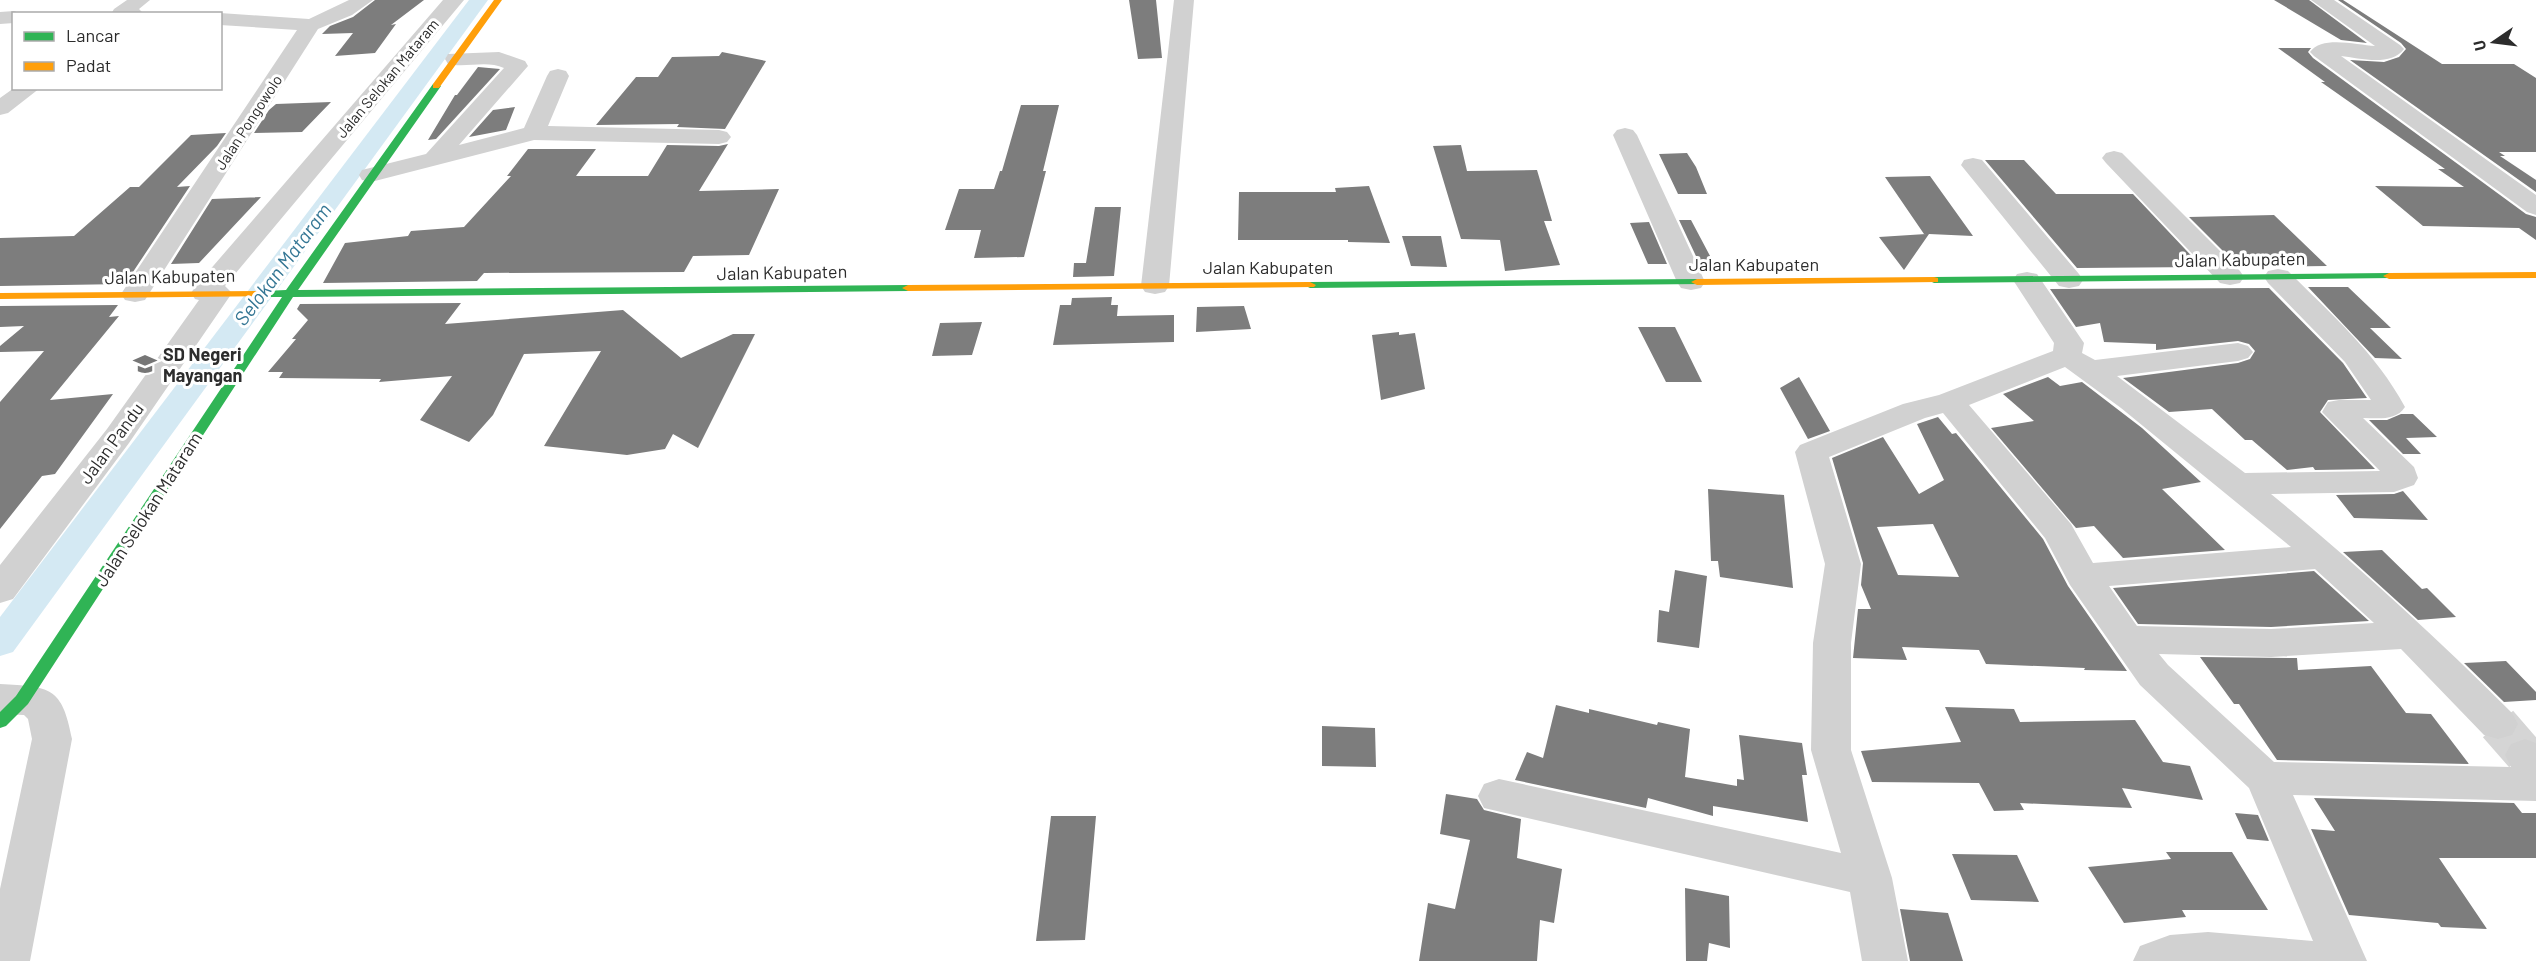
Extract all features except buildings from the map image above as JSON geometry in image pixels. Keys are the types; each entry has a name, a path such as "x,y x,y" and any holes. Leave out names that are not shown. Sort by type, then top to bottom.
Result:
{"main road":[{"name":"Jalan Selokan Mataram","path":"7,707 286,292 498,0"},
{"name":"Jalan Kabupaten","path":"0,296 2536,275"}],"street":[{"path":"122,12 140,0"},
{"path":"222,19 311,25 345,11 363,0"},
{"name":"Jalan Selokan Mataram","path":"215,293 454,0"},
{"path":"1155,286 1184,0"},
{"path":"2321,0 2393,50 2387,53 2325,50 2321,52 2536,207"},
{"name":"Jalan Pongowolo","path":"135,294 311,25"},
{"path":"434,159 517,66 499,58 456,59"},
{"path":"534,133 558,76"},
{"path":"0,108 26,90"},
{"path":"371,175 534,133 719,137"},
{"path":"1625,135 1691,282"},
{"path":"2114,158 2230,277"},
{"path":"1973,165 2069,280"},
{"path":"2236,484 2350,483 2394,481 2402,478 2402,474 2338,412 2350,408 2387,409 2390,407 2385,396 2357,360 2278,277"},
{"path":"2027,280 2069,343 2079,363 2236,484 2324,556 2451,675 2498,724"},
{"name":"Jalan Pandu","path":"0,590 118,436 215,293"},
{"path":"1885,961 1870,879 1831,750 1832,643 1843,564 1811,452 1914,411 2079,363 2238,352"},
{"path":"1950,402 2060,532 2083,576 2154,675 2265,778 2344,961"},
{"path":"2083,576 2324,556"},
{"path":"2126,639 2271,643 2406,635"},
{"path":"7,707 33,701 47,712 52,739 7,961"},
{"path":"2265,778 2532,769"},
{"path":"1500,796 1870,879"},
{"path":"2156,961 2173,954 2204,953 2309,961"}],"waterway":[{"name":"Selokan Mataram","path":"0,643 479,0"}],"tunnel":[{"path":"2498,724 2525,755"}],"traffic: fast":[{"path":"0,722 22,700 291,292 436,86"},
{"path":"1934,280 2389,276"},
{"path":"1310,285 1697,282"},
{"path":"264,294 908,288"}],"traffic: slow":[{"path":"436,86 498,0"},
{"path":"2389,276 2536,275"},
{"path":"1697,282 1934,280"},
{"path":"908,288 1310,285"},
{"path":"0,296 264,294"}],"place":[{"name":"SD Negeri Mayangan","path":"145,364"}]}
